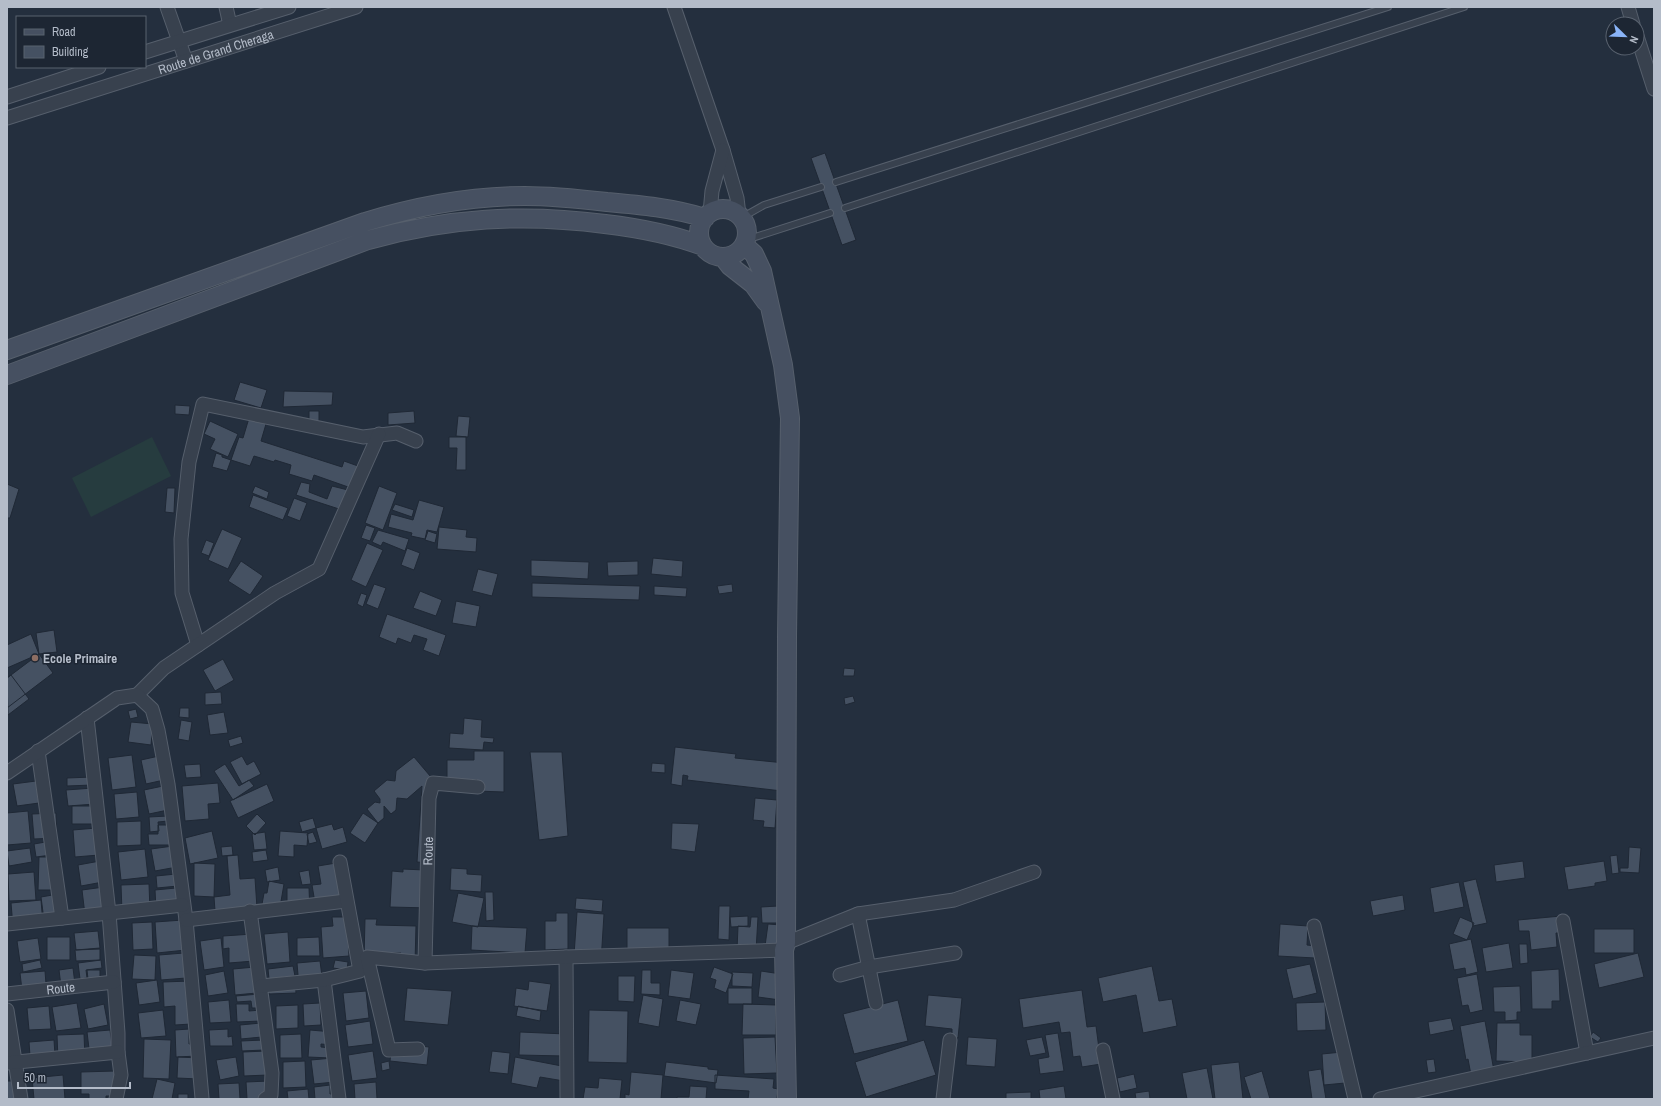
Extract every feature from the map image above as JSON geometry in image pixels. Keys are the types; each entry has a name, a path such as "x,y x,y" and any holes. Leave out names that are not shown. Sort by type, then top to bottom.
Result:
{"street":[{"path":"167,7 186,61"},
{"path":"226,7 230,25"},
{"path":"146,52 289,7"},
{"name":"Route de Grand Cheraga","path":"7,118 356,7"},
{"path":"674,7 723,150 737,198 740,216 747,231 745,242 737,252 730,256 715,256 708,252 703,246 700,235 702,224 708,216 717,210 732,211 740,216"},
{"path":"1643,56 1654,89"},
{"path":"7,97 96,68"},
{"path":"708,216 712,191 723,150"},
{"path":"7,350 365,222 411,209 444,202 498,196 554,197 659,207 708,216"},
{"path":"7,375 368,240 420,227 474,219 528,217 555,218 647,229 676,236 703,246"},
{"path":"745,242 759,262 783,365 790,418 785,946 787,1099"},
{"path":"723,257 730,266 753,284 769,306"},
{"path":"198,645 182,593 181,539 189,462 203,404 362,437 397,433 416,441"},
{"path":"7,773 117,698 137,695 164,668 275,593 318,569 379,434"},
{"path":"137,695 152,709 158,730 168,784 186,920 202,1098"},
{"path":"87,718 109,913 118,1033 118,1052 121,1075 116,1099"},
{"path":"38,751 62,918"},
{"name":"Route","path":"425,964 429,798 433,783 478,786"},
{"path":"261,986 324,980 360,971 340,862"},
{"path":"418,1048 389,1050 367,957 425,964 785,946 858,914 954,900 1034,872"},
{"path":"186,920 250,911 346,901"},
{"path":"7,924 183,905"},
{"path":"250,911 272,1073 271,1095 265,1099"},
{"path":"858,914 876,1003"},
{"path":"1563,921 1587,1053"},
{"path":"1314,926 1355,1099"},
{"path":"840,975 869,967 955,953"},
{"path":"566,957 567,1099"},
{"path":"324,980 339,1099"},
{"name":"Route","path":"7,994 114,982"},
{"path":"7,1010 11,1062 20,1099"},
{"path":"1380,1099 1654,1038"},
{"path":"943,1099 950,1040"},
{"path":"1102,1050 1113,1099"},
{"path":"11,1062 118,1052"}],"lane":[{"path":"836,182 1388,7"},
{"path":"845,208 1464,7"},
{"path":"740,216 764,205 821,187"},
{"path":"745,242 830,213"}],"green space":[{"path":"152,437 171,476 91,517 72,478"}],"building":[{"path":"825,153 856,240 842,245 811,158"},
{"path":"240,382 267,390 261,408 234,400"},
{"path":"284,391 333,392 332,405 283,407"},
{"path":"175,405 190,406 189,415 175,414"},
{"path":"309,411 319,411 319,421 309,420"},
{"path":"414,411 415,423 388,425 388,413"},
{"path":"458,416 470,417 468,437 456,436"},
{"path":"249,418 266,424 261,441 342,467 344,461 358,466 351,488 314,475 312,481 289,474 291,465 275,460 274,462 254,456 250,466 231,460 239,437 243,438"},
{"path":"210,421 238,434 228,457 210,449 215,439 204,434"},
{"path":"449,437 466,437 466,470 456,470 457,448 449,448"},
{"path":"216,453 231,460 227,471 212,467"},
{"path":"301,482 310,484 309,492 327,499 332,486 348,490 339,509 296,495"},
{"path":"7,484 19,489 10,518 7,518"},
{"path":"255,486 269,492 267,499 252,493"},
{"path":"379,486 397,493 383,530 365,523"},
{"path":"167,488 175,488 174,513 165,512"},
{"path":"253,495 288,508 283,520 249,507"},
{"path":"294,498 307,503 300,521 287,516"},
{"path":"419,500 444,507 437,532 427,530 425,539 411,536 412,533 388,527 391,514 413,520"},
{"path":"395,504 414,510 412,517 392,510"},
{"path":"366,525 375,528 370,541 361,538"},
{"path":"439,527 467,530 466,537 477,538 476,552 437,549"},
{"path":"222,529 242,538 228,569 208,560"},
{"path":"378,530 409,539 405,551 383,542 381,546 372,542"},
{"path":"428,531 437,534 435,543 425,540"},
{"path":"206,540 214,543 209,556 201,553"},
{"path":"367,543 383,550 366,587 351,580"},
{"path":"407,548 420,553 414,570 401,565"},
{"path":"653,558 683,561 682,577 651,574"},
{"path":"531,560 589,562 588,579 531,576"},
{"path":"241,561 263,576 250,595 228,581"},
{"path":"638,561 638,575 608,576 607,562"},
{"path":"478,569 498,574 492,596 472,591"},
{"path":"532,583 640,586 639,600 532,597"},
{"path":"374,584 386,588 378,609 366,604"},
{"path":"732,584 733,592 719,594 717,586"},
{"path":"654,586 687,588 686,597 654,595"},
{"path":"420,591 442,600 436,616 413,608"},
{"path":"361,593 367,595 363,607 357,604"},
{"path":"456,601 480,606 476,627 452,623"},
{"path":"387,614 446,635 439,656 423,650 427,639 414,635 411,643 398,638 396,644 379,637"},
{"path":"54,630 57,652 39,654 36,633"},
{"path":"31,634 39,654 7,668 7,645"},
{"path":"39,654 53,673 7,708 7,678"},
{"path":"223,659 234,680 215,691 203,670"},
{"path":"844,668 855,669 854,676 843,676"},
{"path":"11,675 29,699 8,715 7,678"},
{"path":"221,692 222,704 205,705 205,693"},
{"path":"853,696 855,702 845,705 844,698"},
{"path":"180,708 189,708 189,718 179,717"},
{"path":"136,709 138,717 130,719 128,711"},
{"path":"224,712 228,733 210,735 207,715"},
{"path":"464,718 482,720 481,737 494,738 493,743 484,742 483,750 449,748 450,733 463,734"},
{"path":"181,720 192,722 189,741 178,739"},
{"path":"131,722 153,724 151,745 128,742"},
{"path":"241,736 243,743 230,747 228,740"},
{"path":"675,747 736,754 735,758 785,763 782,791 687,780 688,776 683,775 682,786 671,784"},
{"path":"474,751 504,751 504,792 476,791 477,780 447,779 447,760 474,760"},
{"path":"530,752 562,752 568,836 539,840"},
{"path":"132,755 136,787 112,790 108,758"},
{"path":"159,756 164,780 146,784 141,760"},
{"path":"242,756 247,765 254,761 261,774 242,784 230,762"},
{"path":"414,757 436,783 430,863 417,862 422,786 407,799 397,798 396,810 391,814 384,806 384,818 378,823 367,809 375,802 380,803 380,799 374,791 387,780 395,781 396,771"},
{"path":"652,763 665,764 665,773 651,772"},
{"path":"200,764 201,777 186,778 184,765"},
{"path":"225,764 239,786 249,780 254,786 233,800 214,771"},
{"path":"92,777 92,785 67,786 67,778"},
{"path":"36,781 39,803 17,806 13,784"},
{"path":"218,783 220,803 208,804 209,819 185,821 182,786"},
{"path":"267,784 274,801 238,818 230,801"},
{"path":"163,786 168,810 149,814 144,790"},
{"path":"93,788 95,804 68,806 66,790"},
{"path":"137,792 139,817 116,819 114,794"},
{"path":"755,798 777,800 775,828 763,827 764,821 753,820"},
{"path":"72,806 95,806 95,824 72,824"},
{"path":"28,811 31,843 7,845 7,813"},
{"path":"56,813 57,838 34,839 32,814"},
{"path":"363,813 378,823 365,843 350,833"},
{"path":"257,814 266,823 255,835 246,826"},
{"path":"168,816 168,821 158,822 159,831 150,832 149,817"},
{"path":"313,818 316,828 302,832 299,822"},
{"path":"141,821 141,845 117,846 117,822"},
{"path":"672,823 699,824 695,852 671,849"},
{"path":"332,824 334,830 343,827 347,842 322,849 316,828"},
{"path":"158,825 170,825 170,845 149,845 148,834 158,834"},
{"path":"96,828 99,855 75,857 73,830"},
{"path":"212,831 218,858 190,864 185,838"},
{"path":"280,831 308,833 307,846 294,845 294,857 278,856"},
{"path":"265,832 267,849 254,850 252,834"},
{"path":"313,832 317,842 309,844 307,834"},
{"path":"57,840 59,854 36,857 34,844"},
{"path":"173,846 177,867 155,871 151,849"},
{"path":"232,846 233,855 222,856 221,847"},
{"path":"1629,847 1641,848 1639,873 1620,872 1620,868 1628,868"},
{"path":"30,848 32,862 9,866 7,851"},
{"path":"145,849 148,877 121,880 118,852"},
{"path":"266,850 268,860 253,862 252,852"},
{"path":"238,855 240,879 255,878 257,908 215,911 214,897 230,895 227,856"},
{"path":"1617,855 1619,873 1612,874 1610,856"},
{"path":"39,857 61,857 61,890 38,890"},
{"path":"100,861 103,882 81,886 78,865"},
{"path":"1523,861 1525,878 1496,882 1494,865"},
{"path":"1604,861 1607,881 1595,883 1595,886 1568,890 1564,867"},
{"path":"194,863 215,864 214,897 194,896"},
{"path":"336,863 342,898 315,903 312,885 321,884 318,866"},
{"path":"278,867 280,880 267,882 265,870"},
{"path":"451,868 467,869 467,874 482,875 481,892 450,890"},
{"path":"403,869 424,870 430,908 390,907 392,871 403,872"},
{"path":"309,870 311,884 302,885 299,872"},
{"path":"34,872 36,900 9,901 8,874"},
{"path":"176,874 178,886 157,888 156,876"},
{"path":"1476,879 1487,923 1473,926 1463,882"},
{"path":"269,881 284,884 279,913 261,910 264,893 267,893"},
{"path":"1459,882 1464,907 1434,913 1430,888"},
{"path":"149,884 150,911 122,912 121,885"},
{"path":"104,887 108,912 85,915 82,890"},
{"path":"176,888 178,907 156,909 155,890"},
{"path":"287,888 309,888 310,913 287,913"},
{"path":"485,892 493,892 494,920 486,921"},
{"path":"64,893 67,916 44,920 41,897"},
{"path":"458,893 484,898 478,927 452,922"},
{"path":"1403,895 1405,910 1373,916 1370,901"},
{"path":"576,898 603,900 602,912 575,909"},
{"path":"41,900 43,924 13,927 11,903"},
{"path":"719,906 730,906 729,940 718,939"},
{"path":"778,906 780,923 762,923 761,907"},
{"path":"577,912 604,914 601,962 574,955"},
{"path":"556,913 568,913 568,949 545,950 545,921 556,921"},
{"path":"748,916 748,926 731,927 730,917"},
{"path":"1561,916 1562,933 1556,933 1557,947 1531,950 1529,931 1519,931 1518,920"},
{"path":"332,917 347,917 349,956 323,958 321,927 333,926"},
{"path":"751,917 758,917 756,951 737,950 738,926 750,927"},
{"path":"1460,917 1474,923 1467,940 1453,934"},
{"path":"365,919 377,919 376,925 416,926 415,963 400,963 401,953 390,953 364,959"},
{"path":"183,920 186,950 157,953 155,922"},
{"path":"152,922 153,949 133,950 132,923"},
{"path":"768,924 781,925 778,948 765,946"},
{"path":"1280,924 1308,926 1307,945 1316,946 1315,958 1278,956"},
{"path":"472,926 527,928 525,953 471,950"},
{"path":"627,928 669,928 669,960 627,960"},
{"path":"1594,929 1634,929 1634,953 1594,953"},
{"path":"98,931 100,948 76,950 74,933"},
{"path":"288,932 290,962 267,964 264,934"},
{"path":"253,934 254,961 229,963 229,948 223,949 223,936"},
{"path":"47,937 70,937 70,960 47,960"},
{"path":"319,937 320,956 297,956 297,938"},
{"path":"38,938 41,959 20,962 17,941"},
{"path":"221,938 224,967 204,970 200,941"},
{"path":"1471,939 1478,972 1466,975 1465,968 1454,970 1449,944"},
{"path":"1509,943 1513,968 1486,972 1482,948"},
{"path":"1519,944 1527,944 1528,963 1520,964"},
{"path":"100,949 100,960 76,961 75,950"},
{"path":"184,953 186,978 161,980 159,955"},
{"path":"1638,953 1644,977 1599,988 1594,964"},
{"path":"134,955 156,956 155,980 132,979"},
{"path":"40,960 42,968 23,972 22,964"},
{"path":"101,960 102,968 86,970 87,978 80,979 78,963"},
{"path":"335,960 348,962 347,970 333,968"},
{"path":"320,961 323,984 299,987 297,963"},
{"path":"1310,964 1317,993 1293,999 1286,969"},
{"path":"293,966 295,976 269,979 268,969"},
{"path":"1152,966 1159,1001 1172,999 1177,1026 1143,1033 1136,995 1103,1002 1098,978"},
{"path":"255,967 257,993 235,995 233,969"},
{"path":"714,967 733,974 726,993 714,988 716,980 710,978"},
{"path":"73,968 76,992 62,994 59,970"},
{"path":"1559,969 1560,1001 1552,1001 1552,1009 1532,1009 1531,971"},
{"path":"87,970 100,970 100,978 88,979"},
{"path":"642,970 651,970 651,983 660,983 660,995 641,994"},
{"path":"671,970 694,973 690,999 668,996"},
{"path":"45,971 47,997 23,999 20,973"},
{"path":"224,971 228,993 208,996 205,975"},
{"path":"761,971 781,974 780,1000 758,997"},
{"path":"732,972 753,973 752,987 732,986"},
{"path":"1477,974 1483,1010 1470,1013 1468,1005 1462,1006 1457,978"},
{"path":"618,976 635,976 634,1002 618,1001"},
{"path":"295,978 296,993 269,994 268,979"},
{"path":"157,980 160,1002 139,1005 136,983"},
{"path":"190,981 191,1024 175,1025 175,1006 164,1007 163,982"},
{"path":"529,981 551,984 547,1011 514,1006 516,988 528,990"},
{"path":"1520,986 1521,1012 1517,1012 1517,1020 1505,1021 1505,1012 1494,1012 1493,987"},
{"path":"407,988 452,991 448,1025 404,1021"},
{"path":"728,988 752,988 752,1004 728,1004"},
{"path":"1082,990 1087,1027 1096,1026 1101,1064 1082,1067 1080,1056 1073,1057 1070,1032 1061,1033 1059,1022 1023,1028 1019,999"},
{"path":"366,991 369,1018 346,1021 343,993"},
{"path":"259,994 260,1008 252,1008 251,1001 237,1002 236,996"},
{"path":"643,995 663,999 659,1027 638,1023"},
{"path":"928,995 962,998 958,1038 952,1037 952,1029 925,1026"},
{"path":"229,1000 231,1022 210,1023 208,1002"},
{"path":"680,1000 701,1004 696,1025 676,1021"},
{"path":"898,1000 908,1041 854,1054 843,1014"},
{"path":"1325,1002 1326,1030 1297,1031 1296,1003"},
{"path":"77,1003 81,1028 56,1031 52,1007"},
{"path":"320,1003 321,1025 304,1026 303,1004"},
{"path":"104,1004 108,1025 88,1029 84,1009"},
{"path":"236,1004 249,1004 249,1011 261,1010 262,1021 237,1022"},
{"path":"743,1004 776,1005 776,1035 742,1035"},
{"path":"298,1005 298,1028 276,1029 276,1006"},
{"path":"49,1006 51,1029 29,1030 27,1008"},
{"path":"518,1006 541,1011 540,1021 516,1016"},
{"path":"163,1010 166,1036 141,1038 138,1013"},
{"path":"589,1010 628,1011 627,1063 588,1062"},
{"path":"1451,1018 1454,1030 1430,1035 1428,1022"},
{"path":"370,1021 373,1044 348,1047 345,1025"},
{"path":"1485,1021 1494,1071 1471,1075 1468,1059 1466,1060 1460,1026"},
{"path":"261,1023 262,1037 241,1039 240,1025"},
{"path":"1497,1023 1520,1023 1520,1035 1532,1035 1532,1062 1496,1061"},
{"path":"189,1029 189,1044 197,1044 198,1056 176,1057 175,1030"},
{"path":"228,1029 228,1037 232,1036 233,1046 210,1046 209,1030"},
{"path":"110,1030 113,1054 90,1057 87,1032"},
{"path":"310,1030 333,1032 332,1045 321,1044 321,1047 332,1048 331,1058 308,1057"},
{"path":"520,1032 566,1034 564,1056 519,1055"},
{"path":"1593,1032 1601,1038 1598,1042 1590,1037"},
{"path":"1058,1033 1064,1071 1040,1074 1038,1059 1049,1057 1045,1035"},
{"path":"84,1034 85,1059 58,1060 57,1035"},
{"path":"301,1034 302,1058 280,1058 280,1035"},
{"path":"775,1037 777,1073 744,1074 743,1038"},
{"path":"968,1037 997,1039 995,1067 966,1065"},
{"path":"1042,1037 1046,1053 1030,1056 1026,1040"},
{"path":"144,1039 171,1040 169,1079 143,1078"},
{"path":"54,1040 55,1055 30,1056 29,1042"},
{"path":"263,1040 264,1050 242,1051 241,1041"},
{"path":"924,1040 936,1075 866,1097 855,1062"},
{"path":"392,1043 429,1047 427,1065 390,1061"},
{"path":"267,1051 268,1075 244,1076 243,1052"},
{"path":"373,1051 377,1078 352,1081 348,1055"},
{"path":"492,1051 510,1053 508,1074 489,1072"},
{"path":"1342,1052 1345,1083 1324,1085 1322,1054"},
{"path":"178,1057 200,1058 199,1079 177,1078"},
{"path":"236,1057 239,1076 220,1080 216,1060"},
{"path":"515,1057 567,1067 564,1081 540,1077 537,1088 511,1083"},
{"path":"333,1058 335,1082 314,1084 311,1060"},
{"path":"1434,1059 1436,1072 1428,1073 1426,1060"},
{"path":"305,1061 306,1087 283,1088 283,1062"},
{"path":"389,1061 390,1069 382,1071 381,1063"},
{"path":"666,1062 708,1067 708,1069 718,1070 716,1083 664,1076"},
{"path":"1239,1062 1243,1099 1215,1099 1211,1065"},
{"path":"1207,1068 1213,1099 1187,1099 1182,1073"},
{"path":"1321,1069 1326,1099 1312,1099 1308,1071"},
{"path":"115,1071 116,1096 106,1096 106,1099 89,1099 89,1094 81,1094 81,1072"},
{"path":"1262,1071 1270,1099 1251,1099 1244,1077"},
{"path":"631,1072 663,1075 661,1099 625,1099 625,1094 629,1095"},
{"path":"1134,1074 1137,1088 1120,1092 1117,1078"},
{"path":"63,1075 65,1099 34,1099 32,1078"},
{"path":"715,1075 774,1079 773,1088 778,1089 777,1099 748,1099 749,1091 715,1089"},
{"path":"599,1078 622,1080 620,1099 583,1099 585,1087 598,1088"},
{"path":"157,1079 175,1083 172,1099 152,1099"},
{"path":"7,1081 19,1081 19,1099 7,1099"},
{"path":"269,1081 270,1099 247,1099 246,1082"},
{"path":"376,1082 377,1099 355,1099 354,1084"},
{"path":"239,1083 240,1099 219,1099 218,1084"},
{"path":"330,1085 330,1094 339,1093 340,1099 315,1099 314,1087"},
{"path":"690,1086 707,1087 706,1099 677,1099 677,1097 689,1097"},
{"path":"1064,1086 1066,1099 1040,1099 1039,1090"},
{"path":"308,1089 309,1099 288,1099 287,1091"},
{"path":"1149,1091 1150,1099 1136,1099 1135,1093"},
{"path":"1031,1092 1031,1099 1006,1099 1006,1093"},
{"path":"178,1094 188,1094 188,1099 178,1099"}],"place":[{"name":"Ecole Primaire","path":"35,658"}]}
